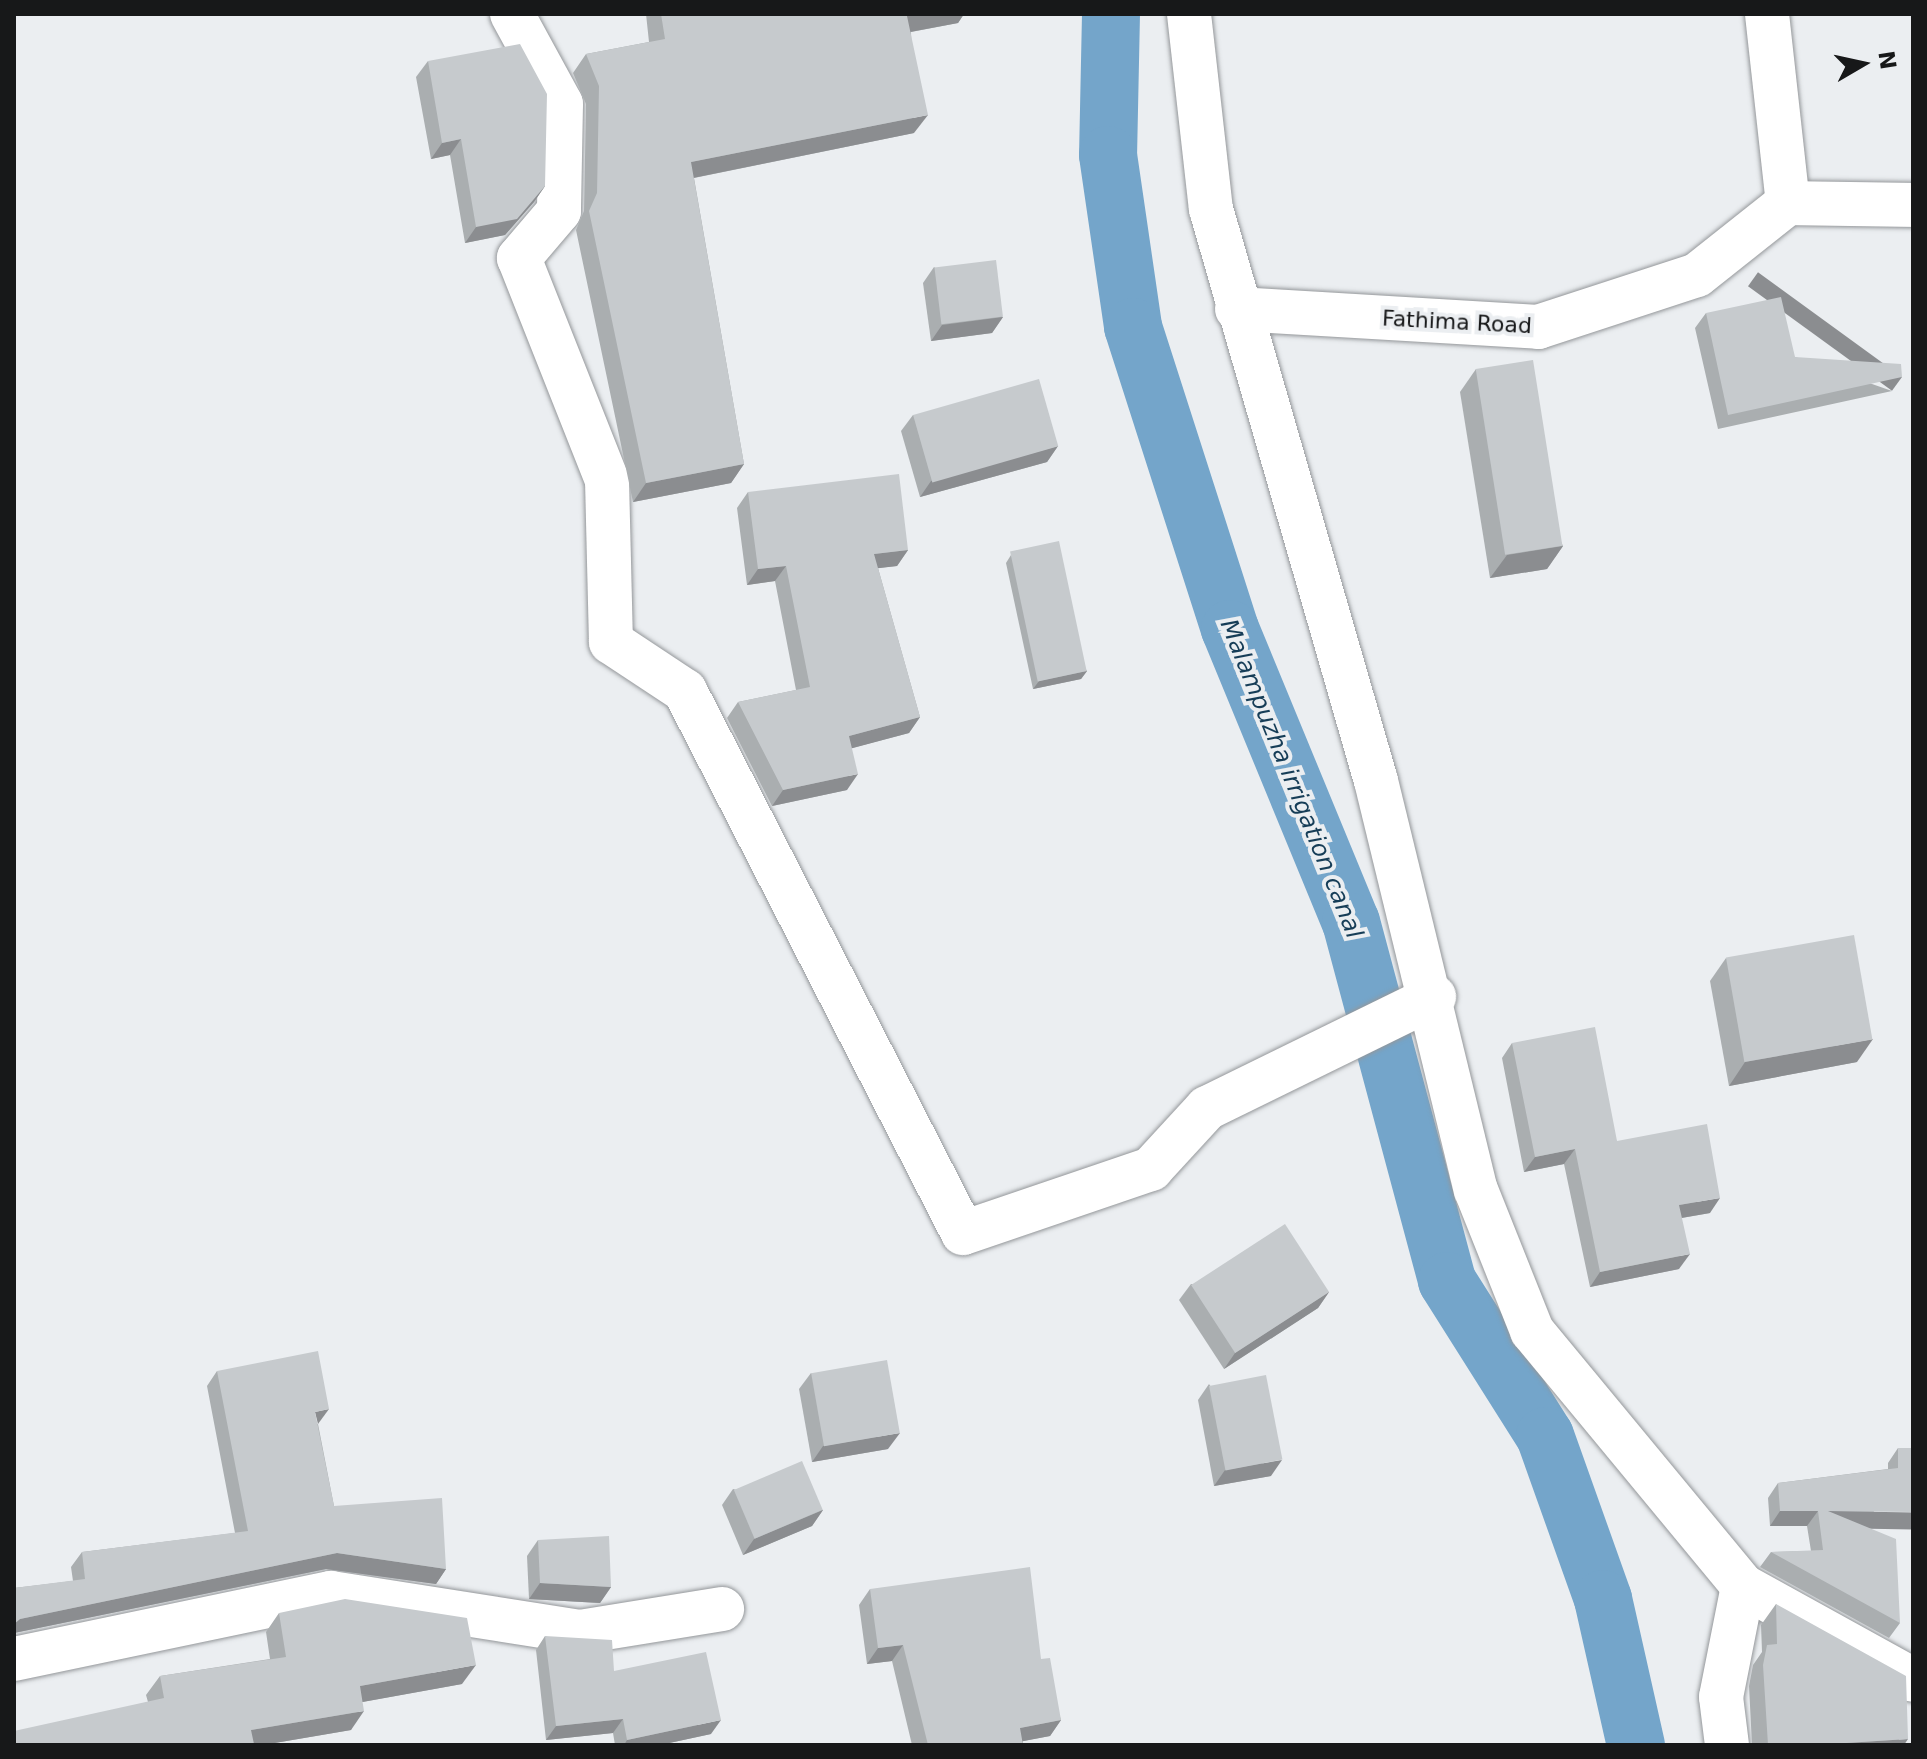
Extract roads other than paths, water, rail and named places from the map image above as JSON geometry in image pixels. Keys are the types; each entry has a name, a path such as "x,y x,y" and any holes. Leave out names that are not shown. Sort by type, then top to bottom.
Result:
{"street":[{"path":"512,14 561,104 559,211 519,258 607,480 611,642 685,691 963,1233 1151,1169 1207,1108 1434,997"},
{"path":"1189,14 1211,209 1237,309 1434,997 1476,1190 1532,1331 1743,1586 1913,1680"},
{"path":"1767,14 1788,203 1913,205"},
{"name":"Fathima Road","path":"1237,309 1538,327 1697,275 1788,203"},
{"path":"1727,1745 1721,1697 1743,1586"},
{"path":"14,1659 331,1593 580,1632 722,1609"}],"waterway":[{"name":"Malampuzha irrigation canal","path":"1111,14 1108,155 1133,327 1230,629 1351,922 1447,1281 1545,1436 1603,1599 1636,1745"}]}
